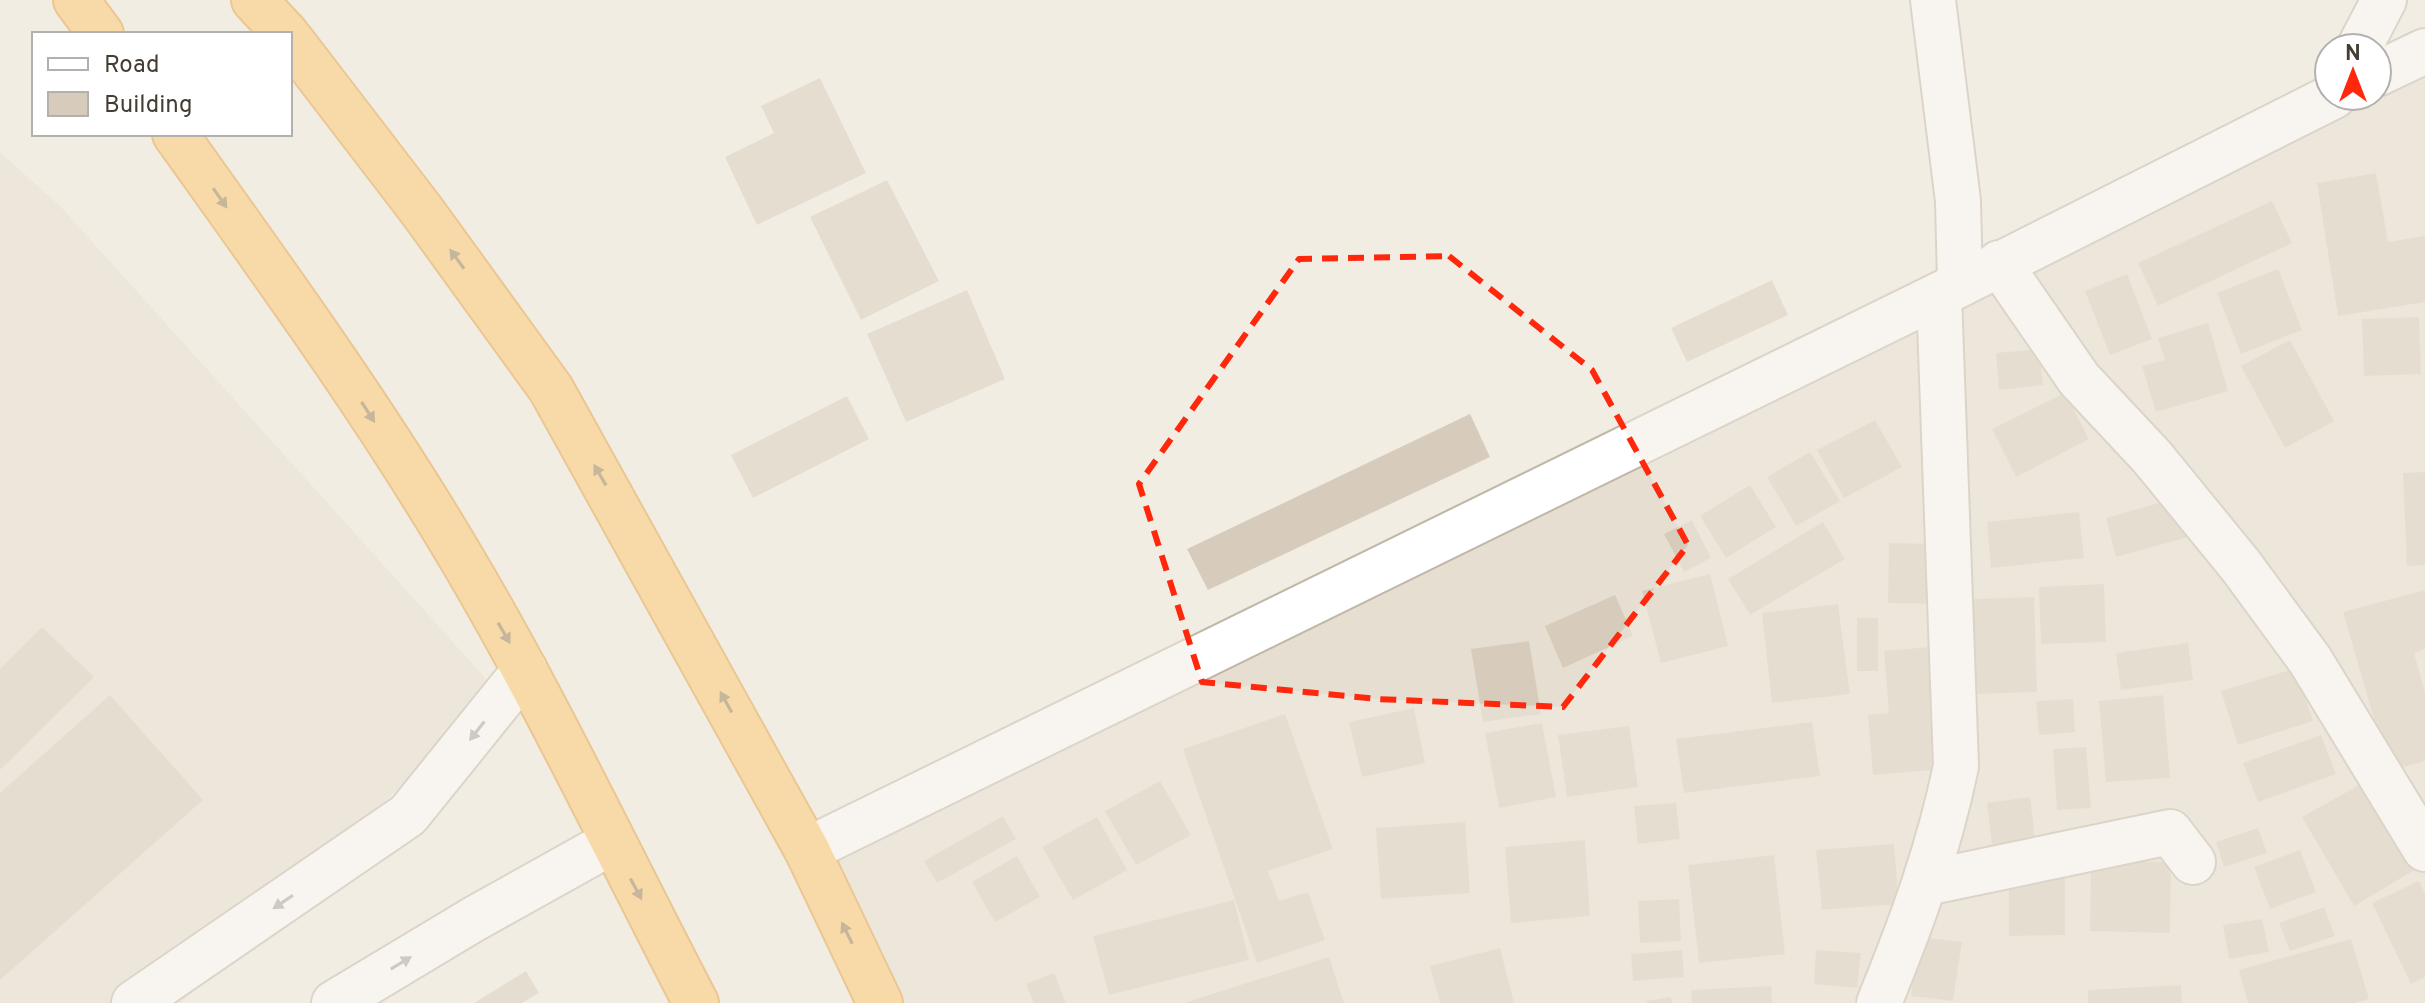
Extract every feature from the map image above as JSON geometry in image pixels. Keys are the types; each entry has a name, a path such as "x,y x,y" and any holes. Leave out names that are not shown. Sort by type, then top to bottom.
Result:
{"highway":[{"path":"76,0 100,32"},
{"path":"254,0 284,32"},
{"path":"292,42 422,211 551,389 807,850 880,1003"},
{"path":"176,136 329,352 455,547 525,670 696,1003"}],"street":[{"path":"1879,1003 1943,833 1956,766 1950,289 1958,201 1933,0"},
{"path":"2367,32 2384,0"},
{"path":"2393,66 2425,51"},
{"path":"807,850 1950,289 2313,106"},
{"path":"1999,263 2079,379 2152,457 2241,566 2310,660 2425,849"},
{"path":"134,1003 408,815 525,670"},
{"path":"1926,883 2170,832 2193,862"},
{"path":"334,1003 474,919 612,842"}],"highlighted area":[{"path":"1449,256 1592,370 1688,545 1563,707 1377,699 1202,682 1139,484 1299,259"}],"shaded area":[{"path":"2425,29 2425,1003 887,1003 794,830 2313,84 2313,112 2393,112 2393,45"},
{"path":"0,152 61,207 497,691 181,1003 0,1003"}],"building":[{"path":"820,78 866,173 757,225 725,157 774,133 761,106"},
{"path":"2376,173 2388,242 2425,236 2425,302 2338,316 2317,183"},
{"path":"887,180 939,281 861,320 810,217"},
{"path":"2272,201 2292,243 2158,306 2138,263"},
{"path":"2278,269 2302,330 2241,354 2217,293"},
{"path":"2127,274 2152,339 2110,355 2085,291"},
{"path":"1772,280 1788,315 1687,362 1671,328"},
{"path":"967,290 1005,379 906,422 867,334"},
{"path":"2419,317 2421,374 2364,376 2362,319"},
{"path":"2208,323 2228,391 2156,412 2142,366 2165,360 2158,338"},
{"path":"2290,340 2334,421 2285,448 2241,366"},
{"path":"2039,349 2043,385 1999,390 1996,353"},
{"path":"2065,393 2089,439 2016,477 1992,429"},
{"path":"847,396 869,439 753,498 731,455"},
{"path":"1470,414 1490,457 1208,590 1187,549"},
{"path":"1875,420 1902,467 1844,498 1817,450"},
{"path":"1810,452 1840,501 1796,526 1767,477"},
{"path":"2425,472 2425,565 2407,566 2403,473"},
{"path":"1750,485 1776,527 1726,558 1700,516"},
{"path":"2180,497 2192,536 2116,557 2106,518"},
{"path":"2079,512 2084,558 1991,568 1987,522"},
{"path":"1692,520 1711,558 1684,572 1664,534"},
{"path":"1823,522 1845,559 1750,615 1728,579"},
{"path":"1889,543 1939,544 1938,604 1888,603"},
{"path":"1710,574 1728,646 1661,663 1642,591"},
{"path":"2104,584 2106,642 2041,644 2039,587"},
{"path":"2425,590 2425,649 2414,653 2425,692 2425,761 2389,771 2343,612"},
{"path":"1615,595 1633,636 1563,668 1545,626"},
{"path":"2034,597 2037,692 1976,694 1973,599"},
{"path":"1838,604 1850,694 1772,703 1762,613"},
{"path":"1857,618 1878,618 1878,671 1857,671"},
{"path":"42,627 94,677 0,770 0,669"},
{"path":"1529,641 1541,714 1483,722 1471,649"},
{"path":"2188,643 2193,680 2121,690 2116,653"},
{"path":"1930,647 1942,769 1873,775 1868,715 1889,713 1884,651"},
{"path":"2296,668 2313,721 2238,745 2221,691"},
{"path":"110,695 203,800 0,980 0,793"},
{"path":"2163,695 2170,778 2106,782 2099,701"},
{"path":"2073,699 2075,732 2039,735 2036,701"},
{"path":"1414,708 1425,763 1362,777 1349,722"},
{"path":"1285,714 1333,849 1268,871 1279,901 1308,892 1325,940 1257,963 1183,749"},
{"path":"1812,722 1820,776 1684,793 1676,739"},
{"path":"1542,723 1556,797 1499,808 1485,733"},
{"path":"1629,726 1638,787 1567,797 1558,735"},
{"path":"2321,735 2336,774 2258,802 2243,763"},
{"path":"2086,747 2091,808 2057,810 2053,749"},
{"path":"2368,780 2418,868 2354,906 2302,817"},
{"path":"1160,781 1191,835 1136,865 1105,811"},
{"path":"2030,797 2035,838 1992,845 1987,803"},
{"path":"1676,803 1680,839 1638,844 1634,806"},
{"path":"1003,816 1016,839 937,883 924,861"},
{"path":"1097,817 1127,870 1073,900 1042,847"},
{"path":"1465,822 1470,893 1381,899 1376,828"},
{"path":"2258,828 2267,853 2224,867 2216,842"},
{"path":"1585,840 1590,916 1511,923 1505,847"},
{"path":"1894,844 1899,904 1822,910 1816,850"},
{"path":"2300,850 2316,892 2270,909 2254,867"},
{"path":"1774,855 1785,954 1699,963 1688,865"},
{"path":"1017,856 1040,897 995,922 972,882"},
{"path":"2091,861 2171,862 2170,933 2090,931"},
{"path":"2065,878 2065,935 2009,936 2009,879"},
{"path":"2419,881 2425,893 2425,977 2411,984 2372,903"},
{"path":"1679,899 1681,941 1640,943 1638,901"},
{"path":"1234,900 1249,960 1109,995 1093,936"},
{"path":"2324,907 2335,936 2290,951 2279,923"},
{"path":"2262,919 2269,952 2229,959 2223,925"},
{"path":"1919,937 1962,942 1953,1001 1911,996"},
{"path":"2351,939 2369,999 2355,1003 2248,1003 2239,970"},
{"path":"1500,948 1514,1003 1440,1003 1430,966"},
{"path":"1682,950 1684,977 1633,981 1631,954"},
{"path":"1816,950 1861,953 1857,988 1814,984"},
{"path":"1329,957 1344,1003 1187,1003 1187,1002"},
{"path":"526,971 539,993 522,1003 474,1003"},
{"path":"1054,973 1066,1003 1034,1003 1026,984"},
{"path":"2181,985 2182,1003 2088,1003 2088,990"},
{"path":"1771,986 1772,1003 1692,1003 1691,990"},
{"path":"1671,997 1672,1003 1647,1003 1647,1001"}]}
